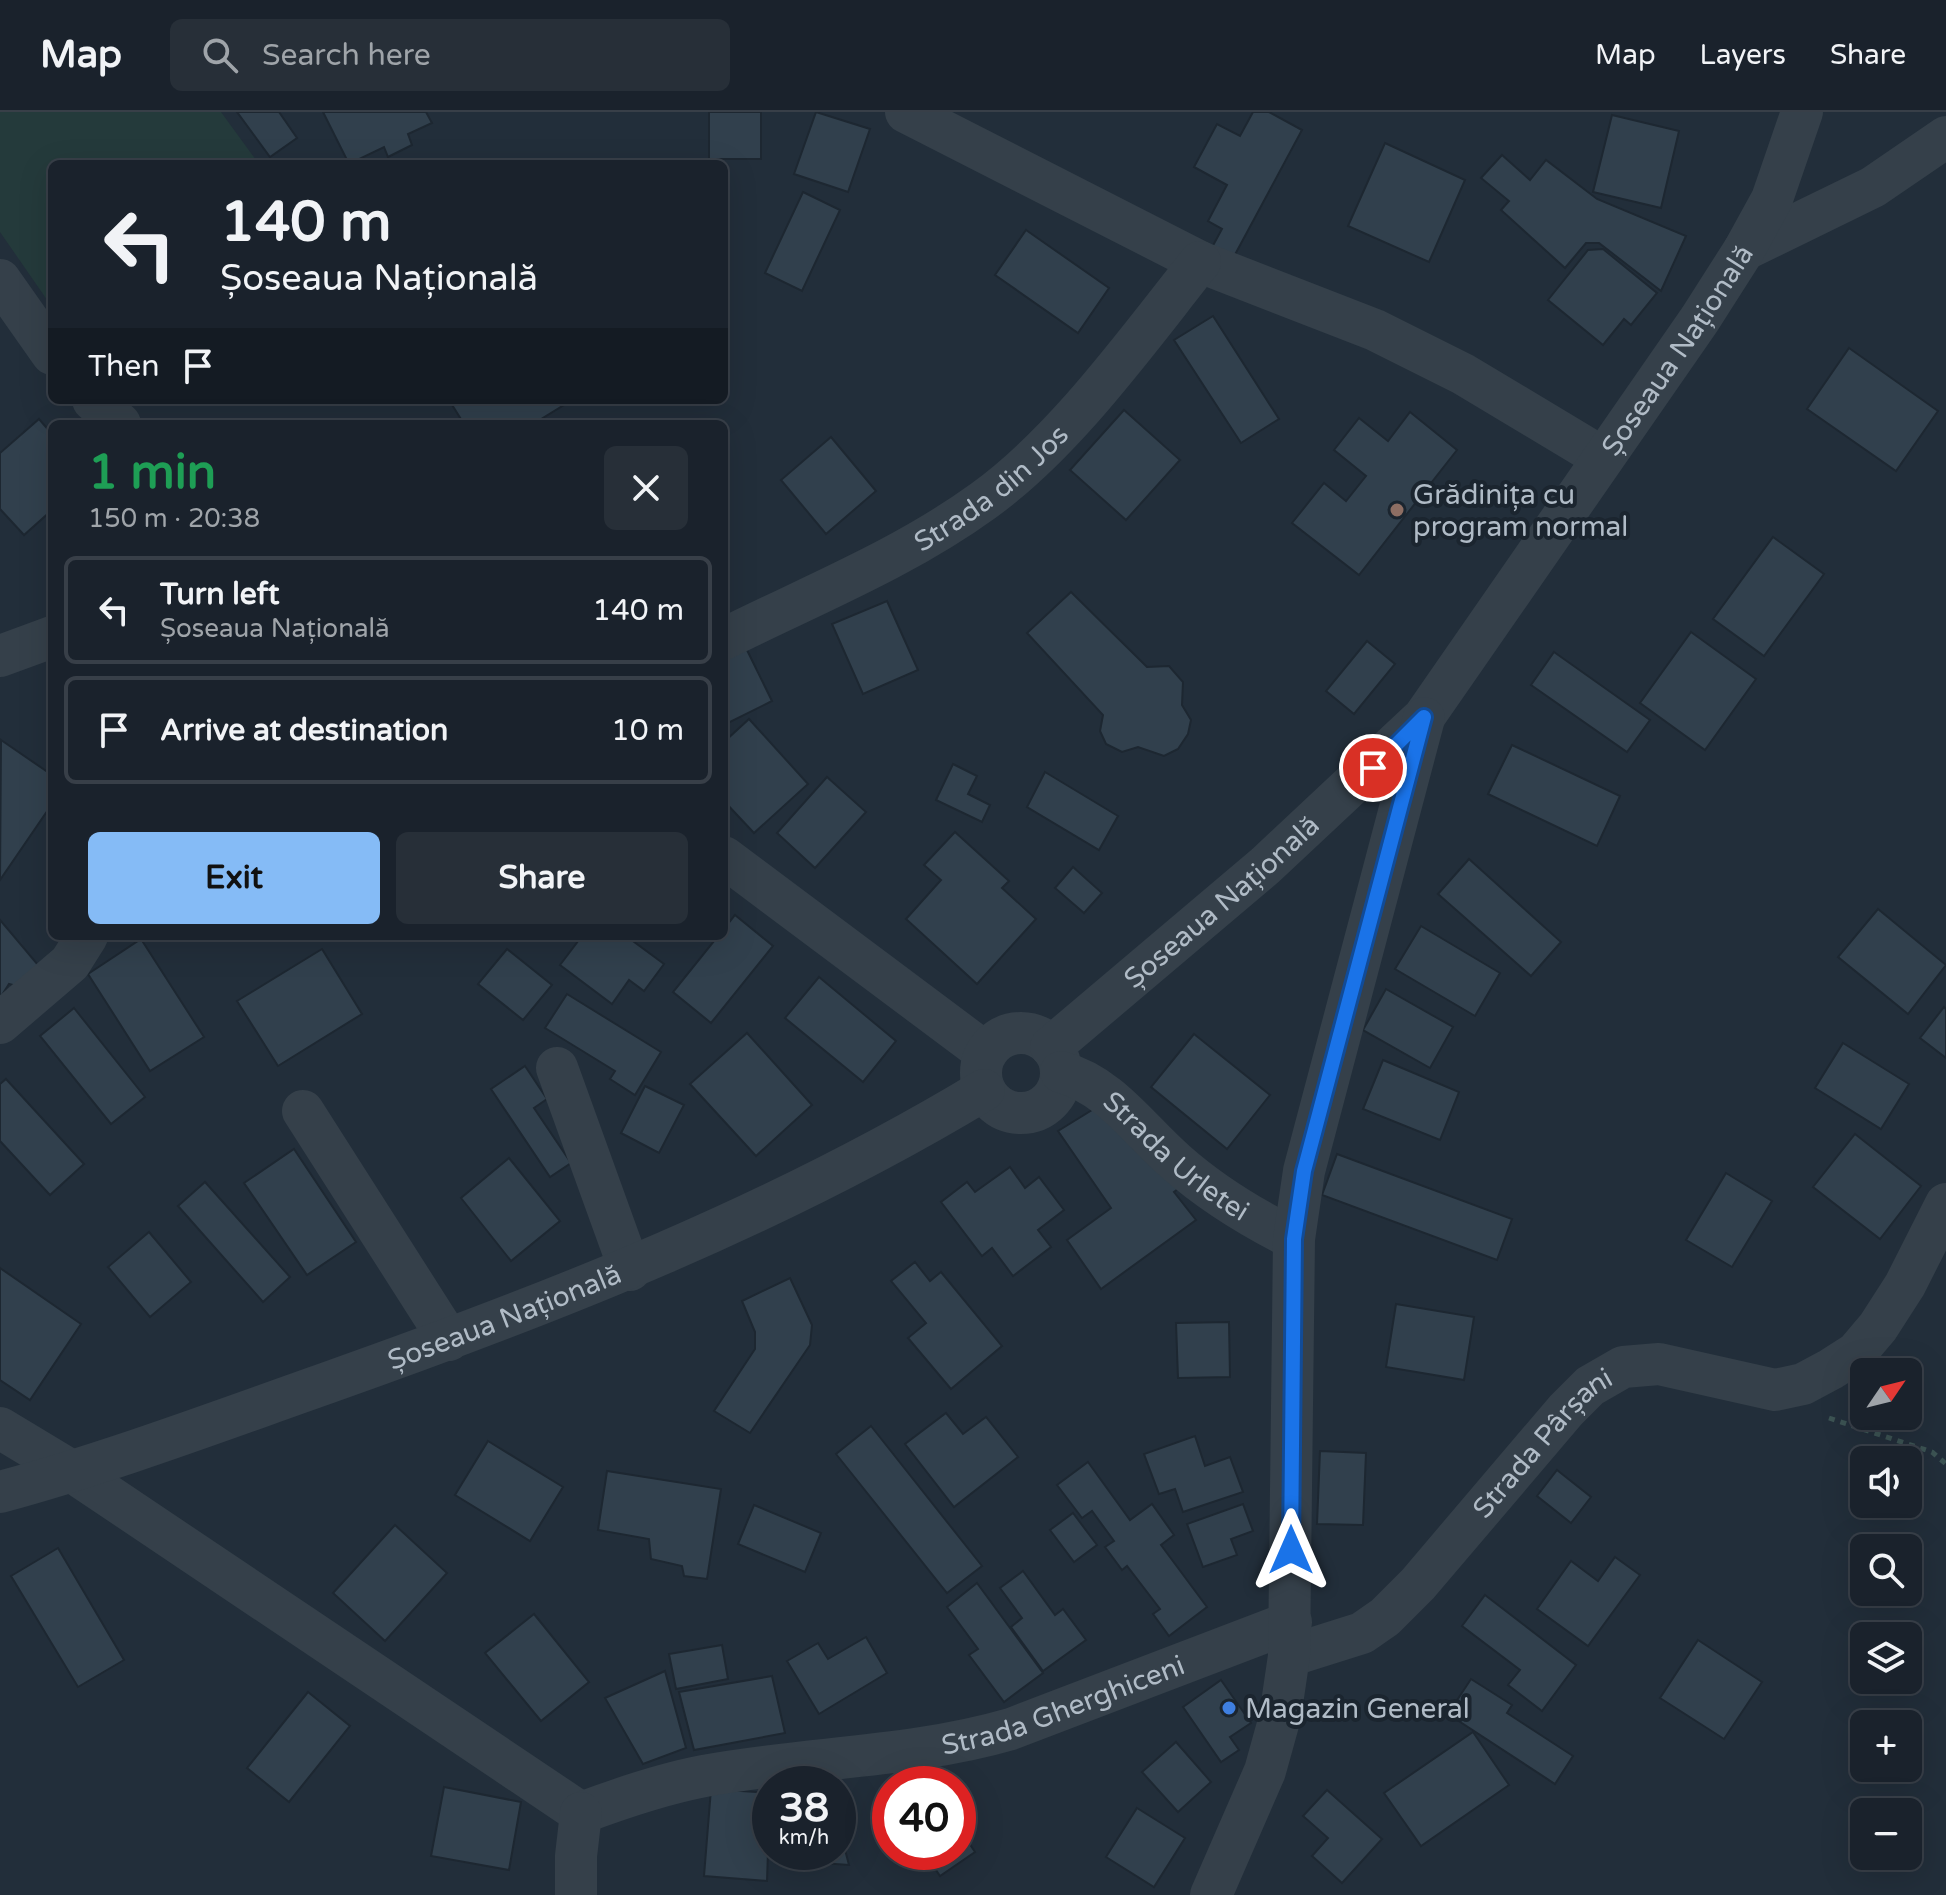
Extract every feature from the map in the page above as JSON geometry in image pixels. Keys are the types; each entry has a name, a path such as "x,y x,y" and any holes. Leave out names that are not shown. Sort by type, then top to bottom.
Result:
{"street":[{"path":"906,112 1200,262 1375,330 1490,389 1603,458"},
{"name":"Șoseaua Națională","path":"985,1071 1003,1109 1030,1112 1052,1098 1056,1060 1424,717 1700,319 1744,250 1772,199 1802,112"},
{"path":"1744,250 1873,187 1946,137"},
{"name":"Strada din Jos","path":"728,637 900,555 985,500 1046,444 1102,384 1200,262"},
{"path":"0,280 48,348"},
{"path":"98,404 116,420"},
{"path":"0,656 48,638"},
{"name":"Strada Urletei","path":"1211,1895 1265,1771 1280,1717 1290,1639 1294,1239 1304,1171 1424,717"},
{"path":"728,860 985,1071"},
{"path":"0,1023 70,963 84,940"},
{"name":"Șoseaua Națională","path":"0,1492 73,1472 449,1340 630,1270 765,1210 865,1160 985,1071 994,1043 1017,1033 1030,1034 1056,1060"},
{"name":"Strada Urletei","path":"1056,1060 1107,1094 1174,1161 1217,1196 1294,1239"},
{"path":"557,1068 630,1270"},
{"path":"303,1111 449,1340"},
{"name":"Strada Pârșani","path":"1290,1639 1362,1633 1385,1617 1418,1584 1566,1410 1601,1379 1623,1367 1659,1364 1775,1390 1803,1384 1856,1353 1905,1285 1946,1204"},
{"path":"0,1428 73,1472 581,1813 576,1895"},
{"name":"Strada Gherghiceni","path":"581,1813 627,1796 703,1776 965,1743 1290,1639"}],"path":[{"path":"1775,1390 1822,1416 1932,1452 1946,1464"}],"green space":[{"path":"0,112 221,112 256,160 48,160 48,301 0,232"}],"building":[{"path":"237,112 279,112 297,138 270,157"},
{"path":"323,112 426,112 432,123 408,134 412,145 388,157 384,147 357,160 347,160"},
{"path":"709,112 761,112 761,159 709,159"},
{"path":"816,112 870,129 848,192 794,174"},
{"path":"1253,112 1269,112 1302,130 1231,262 1210,251 1222,229 1208,221 1227,185 1194,167 1217,124 1240,136"},
{"path":"1612,115 1679,131 1661,208 1593,192"},
{"path":"1385,143 1465,180 1429,262 1348,226"},
{"path":"1502,155 1530,180 1546,160 1597,199 1686,236 1661,291 1599,243 1586,243 1565,268 1501,210 1509,201 1481,178"},
{"path":"803,192 840,210 802,291 765,273"},
{"path":"1026,230 1109,288 1078,333 995,275"},
{"path":"1603,249 1657,293 1631,325 1624,319 1603,345 1548,300 1588,250"},
{"path":"1213,316 1279,419 1241,443 1174,340"},
{"path":"1849,348 1938,411 1896,471 1807,409"},
{"path":"452,404 566,404 540,420 462,420"},
{"path":"1124,410 1180,460 1126,520 1070,470"},
{"path":"1410,412 1457,450 1359,575 1292,523 1324,483 1346,501 1366,476 1334,450 1359,418 1388,441"},
{"path":"39,419 48,429 48,514 24,535 0,509 0,453"},
{"path":"831,437 876,491 826,534 781,480"},
{"path":"1773,537 1824,574 1764,656 1713,619"},
{"path":"1071,592 1147,667 1169,666 1183,682 1182,705 1191,720 1188,734 1178,749 1164,756 1138,747 1122,752 1106,744 1100,731 1103,715 1027,633"},
{"path":"887,601 918,670 863,694 832,624"},
{"path":"1691,632 1756,679 1705,750 1640,703"},
{"path":"1367,641 1395,664 1354,714 1326,691"},
{"path":"746,648 772,701 728,723 728,657"},
{"path":"1554,652 1650,720 1627,752 1531,685"},
{"path":"749,719 808,784 754,833 728,805 728,738"},
{"path":"1,740 48,772 48,810 0,880"},
{"path":"1512,745 1620,796 1597,846 1488,794"},
{"path":"953,764 977,776 968,794 990,805 982,822 936,800"},
{"path":"1045,772 1118,816 1099,850 1027,807"},
{"path":"827,777 866,812 815,868 777,833"},
{"path":"955,832 1009,881 1002,888 1036,919 977,984 906,919 941,880 924,865"},
{"path":"1469,859 1561,942 1531,976 1438,894"},
{"path":"1073,867 1102,893 1084,913 1055,888"},
{"path":"1878,909 1946,965 1908,1014 1838,957"},
{"path":"735,915 773,946 711,1023 673,992 715,940 728,940 728,924"},
{"path":"0,920 44,972 24,988 9,984 0,998"},
{"path":"1421,926 1500,973 1475,1016 1395,969"},
{"path":"142,940 204,1037 150,1071 88,974"},
{"path":"579,940 631,940 664,964 644,991 629,980 612,1004 560,965"},
{"path":"322,949 362,1014 278,1066 237,1001"},
{"path":"507,949 552,985 523,1020 478,984"},
{"path":"819,977 896,1041 863,1082 785,1018"},
{"path":"1386,989 1453,1027 1430,1068 1363,1030"},
{"path":"567,994 661,1052 635,1095 610,1079 615,1071 545,1028"},
{"path":"1944,1007 1946,1009 1946,1058 1920,1038"},
{"path":"74,1008 145,1097 111,1124 40,1036"},
{"path":"747,1033 812,1105 756,1156 690,1084"},
{"path":"1194,1034 1270,1095 1227,1149 1151,1087"},
{"path":"1843,1043 1909,1084 1881,1129 1815,1088"},
{"path":"1383,1060 1459,1092 1440,1140 1363,1109"},
{"path":"525,1066 547,1099 534,1108 571,1163 550,1177 491,1089"},
{"path":"6,1079 84,1164 50,1195 0,1141 0,1084"},
{"path":"645,1086 684,1105 659,1153 621,1133"},
{"path":"1097,1107 1182,1186 1174,1192 1196,1220 1101,1289 1067,1240 1111,1208 1058,1131"},
{"path":"1855,1134 1921,1186 1880,1239 1813,1187"},
{"path":"294,1149 356,1242 307,1275 244,1183"},
{"path":"1337,1154 1512,1219 1497,1260 1322,1195"},
{"path":"509,1158 560,1221 511,1261 461,1198"},
{"path":"1010,1167 1025,1188 1039,1177 1064,1210 1038,1230 1051,1247 1013,1276 992,1248 982,1256 941,1202 967,1182 975,1192"},
{"path":"1726,1173 1772,1201 1732,1267 1686,1240"},
{"path":"205,1182 290,1277 263,1302 178,1206"},
{"path":"149,1232 191,1282 150,1317 108,1267"},
{"path":"915,1262 930,1281 941,1272 1002,1346 951,1389 908,1338 926,1323 891,1281"},
{"path":"0,1268 81,1324 30,1400 0,1380"},
{"path":"790,1278 812,1325 810,1345 750,1433 714,1411 755,1349 755,1332 742,1301"},
{"path":"1396,1304 1474,1317 1464,1380 1386,1367"},
{"path":"1229,1322 1230,1377 1178,1378 1176,1323"},
{"path":"946,1413 963,1434 986,1417 1018,1457 954,1507 905,1444"},
{"path":"871,1426 982,1566 947,1593 836,1454"},
{"path":"1195,1436 1205,1466 1230,1457 1243,1492 1183,1512 1175,1489 1159,1494 1144,1454"},
{"path":"488,1441 563,1487 530,1541 455,1495"},
{"path":"1320,1451 1366,1453 1363,1525 1317,1524"},
{"path":"1088,1462 1130,1520 1152,1504 1174,1535 1161,1545 1207,1607 1169,1636 1153,1614 1160,1609 1127,1566 1122,1570 1105,1547 1114,1541 1092,1511 1082,1518 1057,1485"},
{"path":"1557,1470 1591,1497 1571,1523 1537,1496"},
{"path":"607,1471 721,1489 707,1579 684,1576 682,1566 651,1559 649,1539 598,1530"},
{"path":"1243,1504 1253,1531 1231,1539 1237,1555 1203,1567 1187,1524"},
{"path":"754,1505 821,1533 805,1572 738,1544"},
{"path":"1073,1513 1097,1545 1074,1562 1050,1530"},
{"path":"395,1525 447,1573 385,1641 333,1593"},
{"path":"58,1548 124,1660 78,1687 11,1576"},
{"path":"1615,1557 1640,1575 1588,1646 1537,1609 1571,1561 1598,1581"},
{"path":"1023,1571 1055,1615 1063,1609 1086,1640 1043,1671 1011,1627 1022,1618 1000,1588"},
{"path":"977,1583 1043,1673 1004,1702 969,1655 978,1649 947,1607"},
{"path":"1485,1595 1576,1665 1542,1711 1508,1685 1520,1670 1462,1626"},
{"path":"534,1614 589,1682 541,1721 485,1653"},
{"path":"866,1637 887,1673 819,1714 787,1661 818,1643 828,1659"},
{"path":"1698,1640 1762,1682 1724,1739 1660,1698"},
{"path":"722,1645 728,1679 676,1689 669,1654"},
{"path":"665,1671 686,1748 643,1764 605,1698"},
{"path":"772,1676 785,1733 694,1750 679,1692"},
{"path":"1471,1679 1512,1705 1507,1713 1573,1756 1555,1784 1448,1714"},
{"path":"1221,1680 1251,1723 1230,1737 1239,1750 1221,1762 1183,1707"},
{"path":"308,1692 350,1726 289,1802 247,1768"},
{"path":"1473,1732 1509,1785 1421,1846 1384,1793"},
{"path":"1176,1742 1211,1782 1178,1812 1142,1772"},
{"path":"444,1787 521,1802 509,1870 431,1856"},
{"path":"711,1789 752,1792 752,1870 767,1870 767,1881 704,1876"},
{"path":"1327,1790 1382,1839 1342,1883 1312,1856 1328,1838 1303,1816"},
{"path":"1137,1808 1185,1838 1154,1887 1106,1857"}],"place":[{"name":"Grădinița cu program normal","path":"1397,510"},
{"name":"Magazin General","path":"1229,1708"}],"route":[{"path":"1291,1550 1294,1239 1304,1171 1424,717 1373,768"}]}
